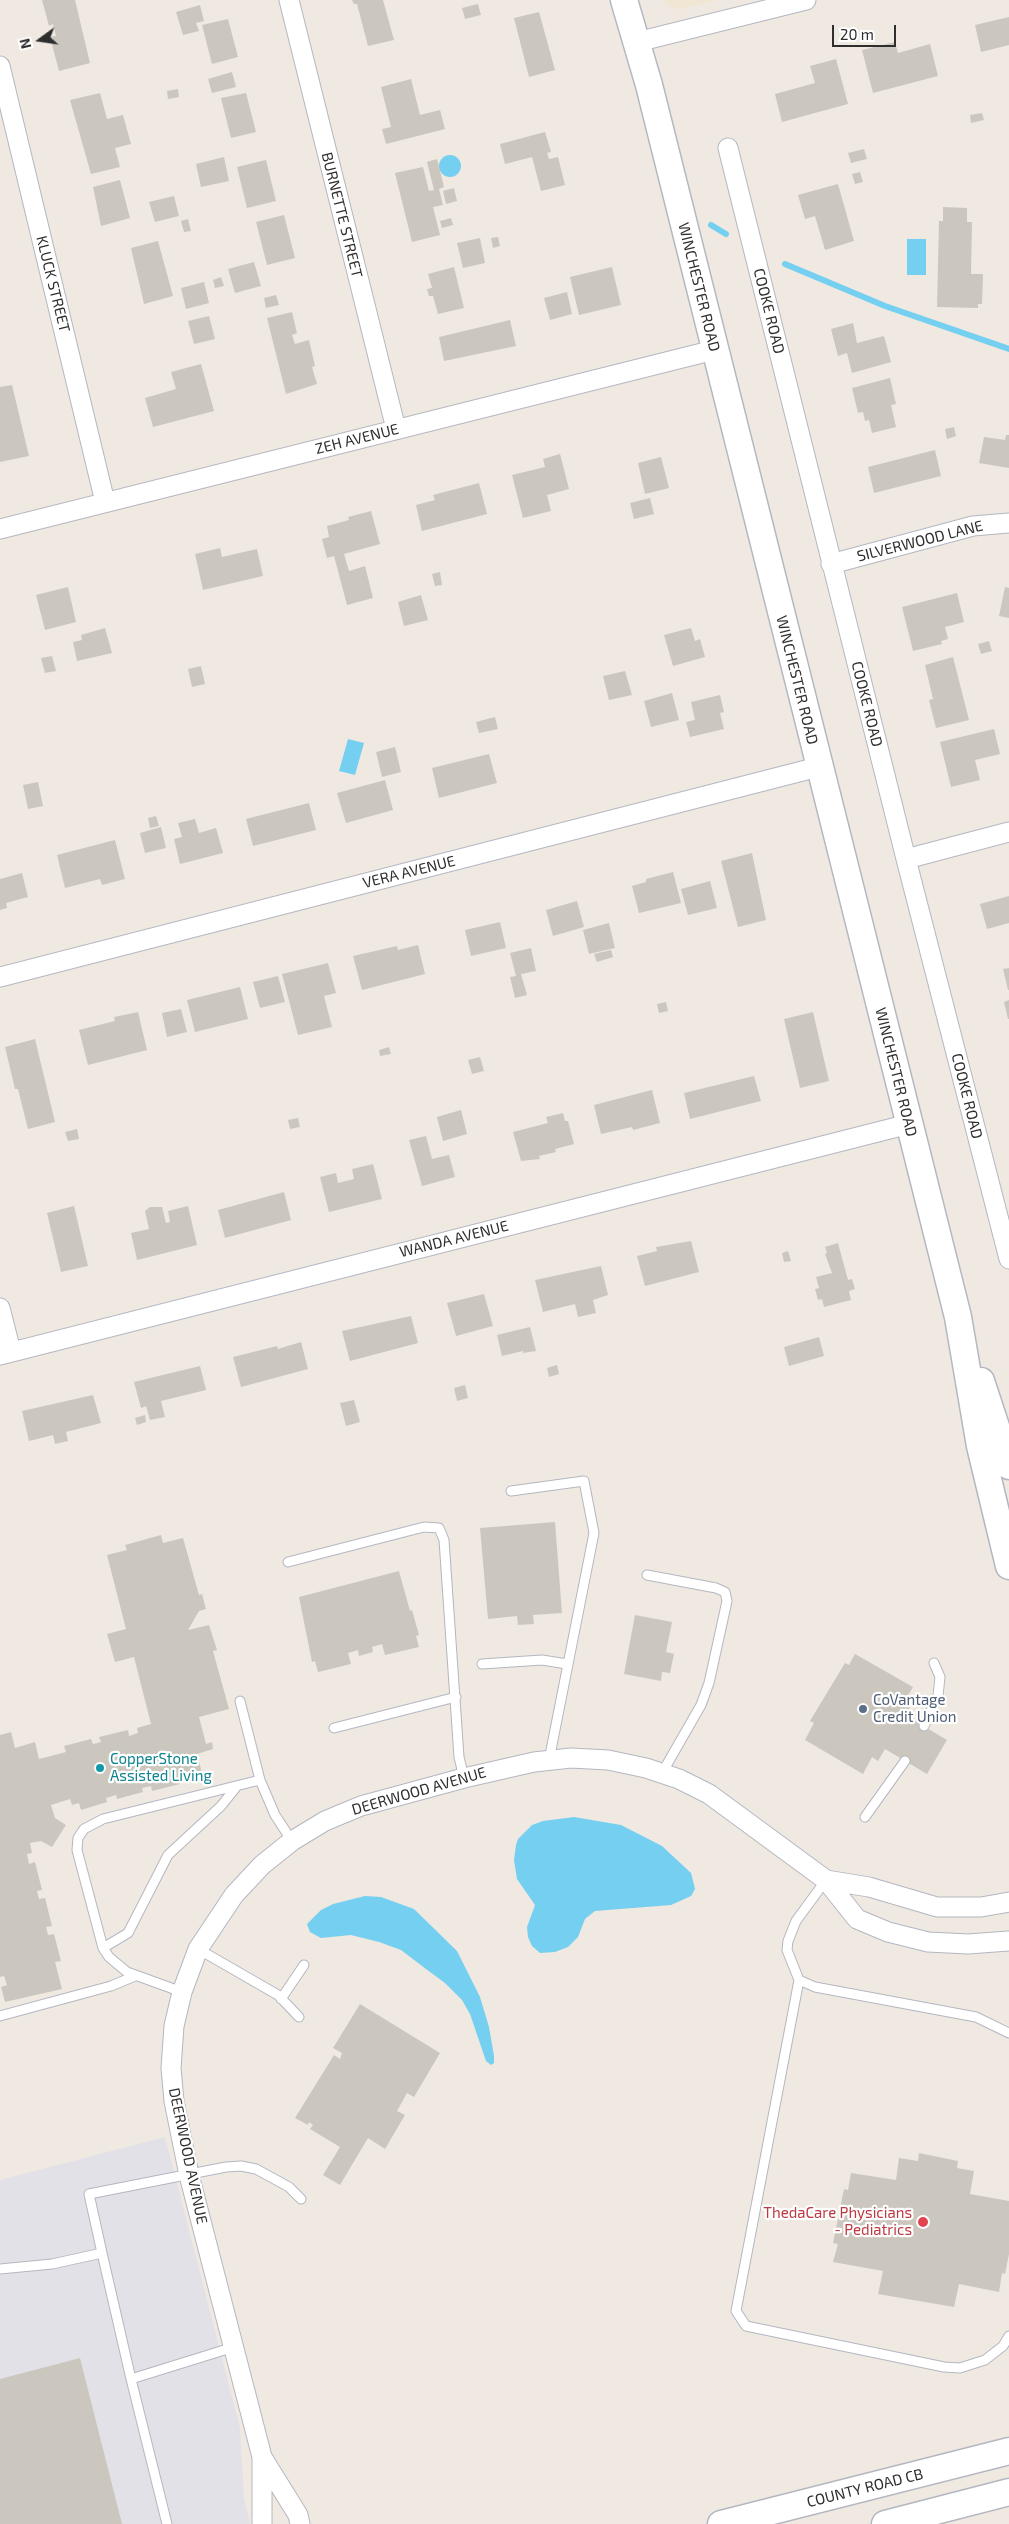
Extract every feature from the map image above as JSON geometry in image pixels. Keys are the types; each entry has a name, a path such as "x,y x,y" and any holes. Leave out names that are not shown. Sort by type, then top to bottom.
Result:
{"main road":[{"name":"WINCHESTER ROAD","path":"624,0 637,42 958,1317 980,1446 1009,1566"},
{"name":"WINCHESTER ROAD","path":"631,0 637,42"},
{"name":"WINCHESTER ROAD","path":"958,1317 1009,1466"},
{"name":"COUNTY ROAD CB","path":"721,2524 1009,2451"},
{"path":"885,2524 1009,2492"}],"street":[{"name":"BURNETTE STREET","path":"289,0 396,429"},
{"path":"637,42 806,0"},
{"name":"KLUCK STREET","path":"0,69 105,502"},
{"name":"COOKE ROAD","path":"728,148 831,564 1009,1259"},
{"name":"ZEH AVENUE","path":"0,529 714,350"},
{"name":"SILVERWOOD LANE","path":"831,564 973,526 1009,523"},
{"name":"VERA AVENUE","path":"0,977 818,767"},
{"path":"906,859 1009,832"},
{"name":"WANDA AVENUE","path":"6,1353 909,1124"},
{"path":"0,1308 6,1353"},
{"name":"DEERWOOD AVENUE","path":"262,2524 262,2457 189,2175 174,2101 171,2068 174,2026 182,1992 198,1949 234,1895 262,1865 292,1841 325,1821 361,1806 464,1778 549,1760 571,1758 608,1760 662,1773 709,1794 826,1880 857,1919 888,1932 928,1942 968,1944 1009,1941"},
{"name":"DEERWOOD AVENUE","path":"826,1880 869,1887 937,1907 981,1907 1009,1902"},
{"name":"DEERWOOD AVENUE","path":"262,2457 298,2514 300,2524"}],"lane":[{"path":"511,1491 584,1481 594,1534 549,1760"},
{"path":"288,1562 424,1527 439,1528 444,1540 459,1757 464,1778"},
{"path":"647,1575 716,1588 726,1592 727,1601 709,1683 701,1706 662,1773"},
{"path":"482,1664 542,1660 567,1664"},
{"path":"924,1726 938,1696 940,1677 934,1663"},
{"path":"334,1728 456,1697"},
{"path":"240,1701 260,1780 275,1815 292,1841"},
{"path":"865,1817 905,1761"},
{"path":"182,1992 135,1976 116,1964 103,1948 77,1850 78,1838 84,1829 103,1819 260,1780"},
{"path":"103,1948 128,1933 168,1855 221,1806 237,1786"},
{"path":"826,1880 790,1932 787,1950 800,1980 736,2311 740,2320 746,2326 944,2367 960,2368 985,2360 1003,2346 1009,2336"},
{"path":"198,1949 282,1999 299,2017"},
{"path":"282,1999 304,1965"},
{"path":"0,2016 111,1986 135,1976"},
{"path":"800,1980 822,1989 976,2017 1009,2033"},
{"path":"167,2524 131,2379 89,2194 226,2167 256,2169 289,2186 300,2199"},
{"path":"0,2269 52,2264 102,2252"},
{"path":"131,2379 234,2347"}],"shaded area":[{"path":"663,0 718,0 678,9 667,5"},
{"path":"165,2137 240,2428 244,2497 250,2524 0,2524 0,2180"}],"water":[{"path":"446,155 454,155 461,162 461,170 454,177 446,177 439,170 439,162"},
{"path":"907,239 926,239 926,275 907,275"},
{"path":"348,739 364,743 355,775 339,771"},
{"path":"574,1817 621,1825 662,1846 691,1873 695,1889 691,1896 671,1905 595,1911 585,1919 578,1937 568,1947 555,1952 540,1953 532,1946 528,1937 527,1927 535,1905 517,1879 514,1860 516,1845 518,1839 532,1825 543,1821"},
{"path":"365,1896 381,1897 414,1909 457,1951 480,1997 489,2027 494,2063 491,2065 486,2061 470,2014 462,2000 445,1983 401,1950 351,1935 321,1938 310,1932 307,1924 321,1910 333,1904"}],"building":[{"path":"42,0 75,0 90,63 59,71 50,37 56,36 53,24 49,26"},
{"path":"352,0 383,0 394,40 368,46 357,4 354,4"},
{"path":"478,4 481,15 465,19 462,8"},
{"path":"200,5 204,21 196,23 199,31 183,35 176,12"},
{"path":"539,12 555,70 529,77 514,18"},
{"path":"1009,17 1009,45 981,52 975,25"},
{"path":"228,19 238,57 212,64 202,25"},
{"path":"895,42 898,53 930,44 938,76 873,93 862,50"},
{"path":"836,59 848,104 782,122 775,94 815,83 810,66"},
{"path":"232,72 236,87 212,93 208,79"},
{"path":"411,79 420,115 440,110 445,129 386,144 382,129 391,127 381,87"},
{"path":"178,89 179,97 168,99 167,91"},
{"path":"100,93 107,119 123,115 131,144 115,148 120,167 91,174 70,100"},
{"path":"246,93 256,132 231,138 221,98"},
{"path":"982,113 984,120 971,123 970,115"},
{"path":"545,132 551,152 547,153 549,159 558,157 565,185 541,191 532,157 505,164 500,144"},
{"path":"864,149 867,159 851,163 848,153"},
{"path":"224,157 229,181 201,187 196,164"},
{"path":"437,159 444,187 439,189 443,205 433,207 440,235 412,242 395,173 423,167 429,191 434,190 427,162"},
{"path":"266,160 276,201 247,208 237,167"},
{"path":"860,172 863,182 855,184 852,174"},
{"path":"120,180 130,218 101,226 93,187"},
{"path":"838,184 854,241 825,250 815,216 805,219 798,195"},
{"path":"454,188 457,201 446,204 443,191"},
{"path":"174,196 179,216 155,222 149,202"},
{"path":"943,207 967,208 967,222 972,222 971,274 983,274 982,304 978,304 978,308 937,307 939,221 943,221"},
{"path":"284,215 295,258 267,265 256,222"},
{"path":"451,218 453,225 442,228 440,221"},
{"path":"188,219 191,231 184,232 181,221"},
{"path":"498,237 500,246 493,248 491,238"},
{"path":"480,238 485,263 463,268 457,243"},
{"path":"158,241 173,296 144,304 131,248"},
{"path":"254,262 261,286 235,293 228,269"},
{"path":"454,267 464,308 438,314 433,296 429,296 427,289 432,288 428,274"},
{"path":"612,267 621,305 579,315 570,277"},
{"path":"221,277 224,286 215,288 213,280"},
{"path":"204,282 209,303 186,309 181,288"},
{"path":"567,292 572,314 550,320 544,298"},
{"path":"276,295 279,305 266,308 264,298"},
{"path":"292,312 297,333 292,335 295,344 309,340 315,366 312,367 317,384 286,394 267,318"},
{"path":"209,316 215,339 194,344 188,321"},
{"path":"510,320 516,346 444,361 439,337"},
{"path":"853,323 857,343 884,336 891,362 852,373 847,353 838,356 831,329"},
{"path":"201,364 214,411 153,427 145,398 176,389 171,372"},
{"path":"890,378 896,404 891,405 896,427 872,433 869,420 865,421 863,412 858,413 852,388"},
{"path":"12,385 29,456 0,462 0,387"},
{"path":"954,427 956,436 947,439 945,429"},
{"path":"1006,435 1009,435 1009,468 979,463 984,437 1005,440"},
{"path":"935,450 941,476 874,493 868,467"},
{"path":"560,454 569,489 547,495 551,511 523,518 512,475 545,467 543,459"},
{"path":"661,457 669,488 645,494 638,463"},
{"path":"479,483 487,514 422,531 416,505 435,500 433,495"},
{"path":"650,498 654,514 634,519 630,503"},
{"path":"371,511 380,544 344,554 349,571 365,566 373,598 347,605 334,556 327,558 322,539 329,537 327,526 349,520 348,517"},
{"path":"220,548 222,557 257,549 263,576 203,590 195,554"},
{"path":"440,572 442,585 435,586 432,574"},
{"path":"68,587 76,622 45,630 36,595"},
{"path":"1005,587 1009,588 1009,618 999,616"},
{"path":"957,593 964,622 945,627 948,639 941,641 942,644 913,651 902,607"},
{"path":"421,595 428,620 404,626 398,602"},
{"path":"105,628 112,653 77,661 73,642 82,640 81,635"},
{"path":"691,628 695,641 700,639 705,657 673,666 664,635"},
{"path":"989,641 992,651 981,654 978,644"},
{"path":"52,656 56,671 45,673 41,658"},
{"path":"953,657 969,720 936,728 929,700 933,699 925,665"},
{"path":"201,666 205,684 192,687 188,669"},
{"path":"625,671 632,695 609,700 603,676"},
{"path":"672,693 679,720 651,727 644,701"},
{"path":"720,695 724,712 720,713 724,729 690,737 686,722 695,720 691,702"},
{"path":"495,717 498,729 479,733 476,722"},
{"path":"994,729 1000,754 975,760 980,780 951,787 940,742"},
{"path":"395,747 401,772 382,777 376,752"},
{"path":"489,754 497,783 439,798 432,768"},
{"path":"385,780 393,810 346,823 337,793"},
{"path":"38,782 43,806 28,809 23,785"},
{"path":"309,803 316,830 253,846 246,819"},
{"path":"156,816 159,826 150,828 148,818"},
{"path":"195,819 199,833 216,828 223,853 180,864 174,839 182,837 178,823"},
{"path":"161,827 166,848 145,853 140,833"},
{"path":"115,840 125,879 102,885 100,879 65,888 57,855"},
{"path":"752,853 766,920 738,927 721,861"},
{"path":"673,872 681,903 639,913 632,886 646,882 646,879"},
{"path":"22,873 28,897 6,903 7,908 0,910 0,879"},
{"path":"710,881 717,908 688,915 681,889"},
{"path":"1009,896 1009,923 987,929 980,904"},
{"path":"577,901 584,927 553,936 546,910"},
{"path":"500,922 506,948 471,956 465,930"},
{"path":"609,923 615,948 589,954 583,930"},
{"path":"418,945 425,974 362,990 353,956 397,946 398,950"},
{"path":"531,948 536,971 521,974 527,995 515,998 510,977 516,976 510,953"},
{"path":"611,950 613,957 597,962 594,954"},
{"path":"328,963 336,993 324,996 332,1027 298,1035 282,974"},
{"path":"1009,968 1009,990 1008,990 1003,969"},
{"path":"278,976 285,1002 260,1008 253,982"},
{"path":"240,987 248,1019 195,1032 187,1000"},
{"path":"1009,1000 1009,1019 1008,1019 1004,1002"},
{"path":"666,1002 668,1011 659,1013 657,1004"},
{"path":"181,1009 187,1032 167,1037 162,1013"},
{"path":"138,1012 147,1050 88,1065 79,1030 115,1021 114,1017"},
{"path":"813,1012 829,1081 800,1088 784,1019"},
{"path":"35,1039 55,1122 28,1129 18,1089 15,1089 5,1047"},
{"path":"389,1047 391,1054 380,1056 379,1050"},
{"path":"480,1057 484,1071 472,1074 468,1060"},
{"path":"754,1076 761,1101 690,1119 684,1093"},
{"path":"652,1090 660,1123 633,1130 632,1127 601,1134 594,1105"},
{"path":"461,1110 467,1134 443,1141 437,1117"},
{"path":"563,1113 565,1121 568,1121 574,1144 555,1149 556,1152 539,1156 540,1159 521,1161 513,1132 548,1123 546,1117"},
{"path":"298,1118 300,1127 290,1129 288,1120"},
{"path":"77,1129 79,1139 68,1141 65,1132"},
{"path":"426,1136 432,1159 449,1155 455,1177 422,1186 409,1140"},
{"path":"373,1164 382,1199 329,1212 320,1177 336,1173 338,1183 354,1179 352,1169"},
{"path":"284,1192 291,1220 225,1238 218,1210"},
{"path":"74,1206 88,1266 61,1272 47,1213"},
{"path":"188,1206 197,1245 137,1260 131,1233 149,1229 145,1211 150,1207 162,1207 166,1223 170,1222 168,1211"},
{"path":"691,1241 699,1272 645,1286 637,1256 657,1251 656,1247"},
{"path":"838,1243 848,1280 852,1279 855,1289 849,1291 851,1300 824,1307 822,1299 818,1300 815,1289 819,1288 816,1277 832,1273 825,1254 827,1253 825,1247"},
{"path":"788,1251 791,1261 784,1262 782,1253"},
{"path":"601,1266 608,1295 593,1300 596,1313 578,1317 575,1304 543,1312 535,1280"},
{"path":"484,1294 493,1326 456,1336 447,1303"},
{"path":"411,1316 418,1343 350,1361 342,1331"},
{"path":"530,1327 536,1351 523,1353 523,1351 502,1356 497,1335"},
{"path":"819,1337 824,1356 789,1366 784,1347"},
{"path":"301,1342 308,1369 241,1387 233,1357 277,1346 278,1349"},
{"path":"557,1365 559,1374 549,1377 547,1368"},
{"path":"200,1366 206,1390 161,1401 165,1417 150,1420 146,1406 141,1408 134,1382"},
{"path":"465,1385 468,1398 457,1401 454,1388"},
{"path":"93,1395 101,1423 66,1432 68,1441 55,1444 53,1435 29,1441 22,1411"},
{"path":"354,1400 360,1422 346,1426 340,1403"},
{"path":"145,1415 146,1422 137,1425 135,1418"},
{"path":"555,1522 562,1613 533,1615 534,1624 518,1625 517,1616 488,1619 480,1528"},
{"name":"CopperStone Assisted Living","path":"161,1535 163,1543 183,1538 199,1595 202,1594 206,1609 199,1611 188,1630 209,1625 217,1650 213,1651 229,1709 199,1717 206,1744 212,1742 213,1749 197,1754 203,1777 188,1781 187,1776 178,1779 180,1784 152,1791 151,1786 142,1788 143,1792 117,1799 116,1795 106,1798 107,1802 81,1810 79,1803 72,1805 70,1799 51,1805 55,1818 66,1825 52,1847 41,1841 30,1843 32,1853 27,1854 29,1864 35,1862 42,1890 37,1891 39,1899 45,1898 52,1926 46,1927 48,1935 54,1934 61,1961 55,1962 62,1989 5,2002 1,1987 7,1985 4,1976 0,1977 0,1735 11,1732 15,1748 35,1742 39,1759 66,1752 64,1746 91,1739 93,1744 101,1742 99,1737 128,1730 129,1736 138,1733 137,1728 151,1724 134,1657 115,1662 107,1634 126,1629 107,1555 127,1550 125,1545"},
{"path":"399,1571 419,1635 416,1636 419,1647 385,1655 382,1644 372,1647 373,1652 359,1656 358,1650 348,1653 351,1664 318,1672 315,1661 312,1662 299,1597"},
{"path":"635,1615 672,1622 666,1652 674,1654 670,1673 662,1672 661,1681 624,1674"},
{"name":"CoVantage Credit Union","path":"855,1654 913,1687 906,1699 912,1704 905,1715 947,1740 927,1774 885,1749 878,1761 872,1757 863,1774 805,1740 814,1723 810,1721 845,1663 849,1665"},
{"path":"360,2004 440,2053 414,2097 407,2093 397,2111 405,2115 385,2149 368,2138 340,2185 323,2175 340,2147 310,2129 313,2125 309,2122 308,2125 295,2118 334,2055 340,2059 342,2053 333,2048"},
{"name":"ThedaCare Physicians - Pediatrics","path":"919,2153 958,2161 957,2168 974,2171 970,2194 1009,2201 1009,2254 1005,2274 1002,2273 999,2292 959,2284 954,2307 878,2294 883,2271 833,2262 838,2244 833,2243 844,2189 848,2190 851,2173 896,2180 899,2158 918,2161"},
{"path":"80,2358 122,2524 0,2524 0,2379"}],"waterway":[{"path":"711,225 726,234"},
{"path":"785,264 885,306 1009,349"}],"place":[{"name":"CoVantage Credit Union","path":"863,1709"},
{"name":"CopperStone Assisted Living","path":"100,1768"},
{"name":"ThedaCare Physicians - Pediatrics","path":"923,2222"}]}
